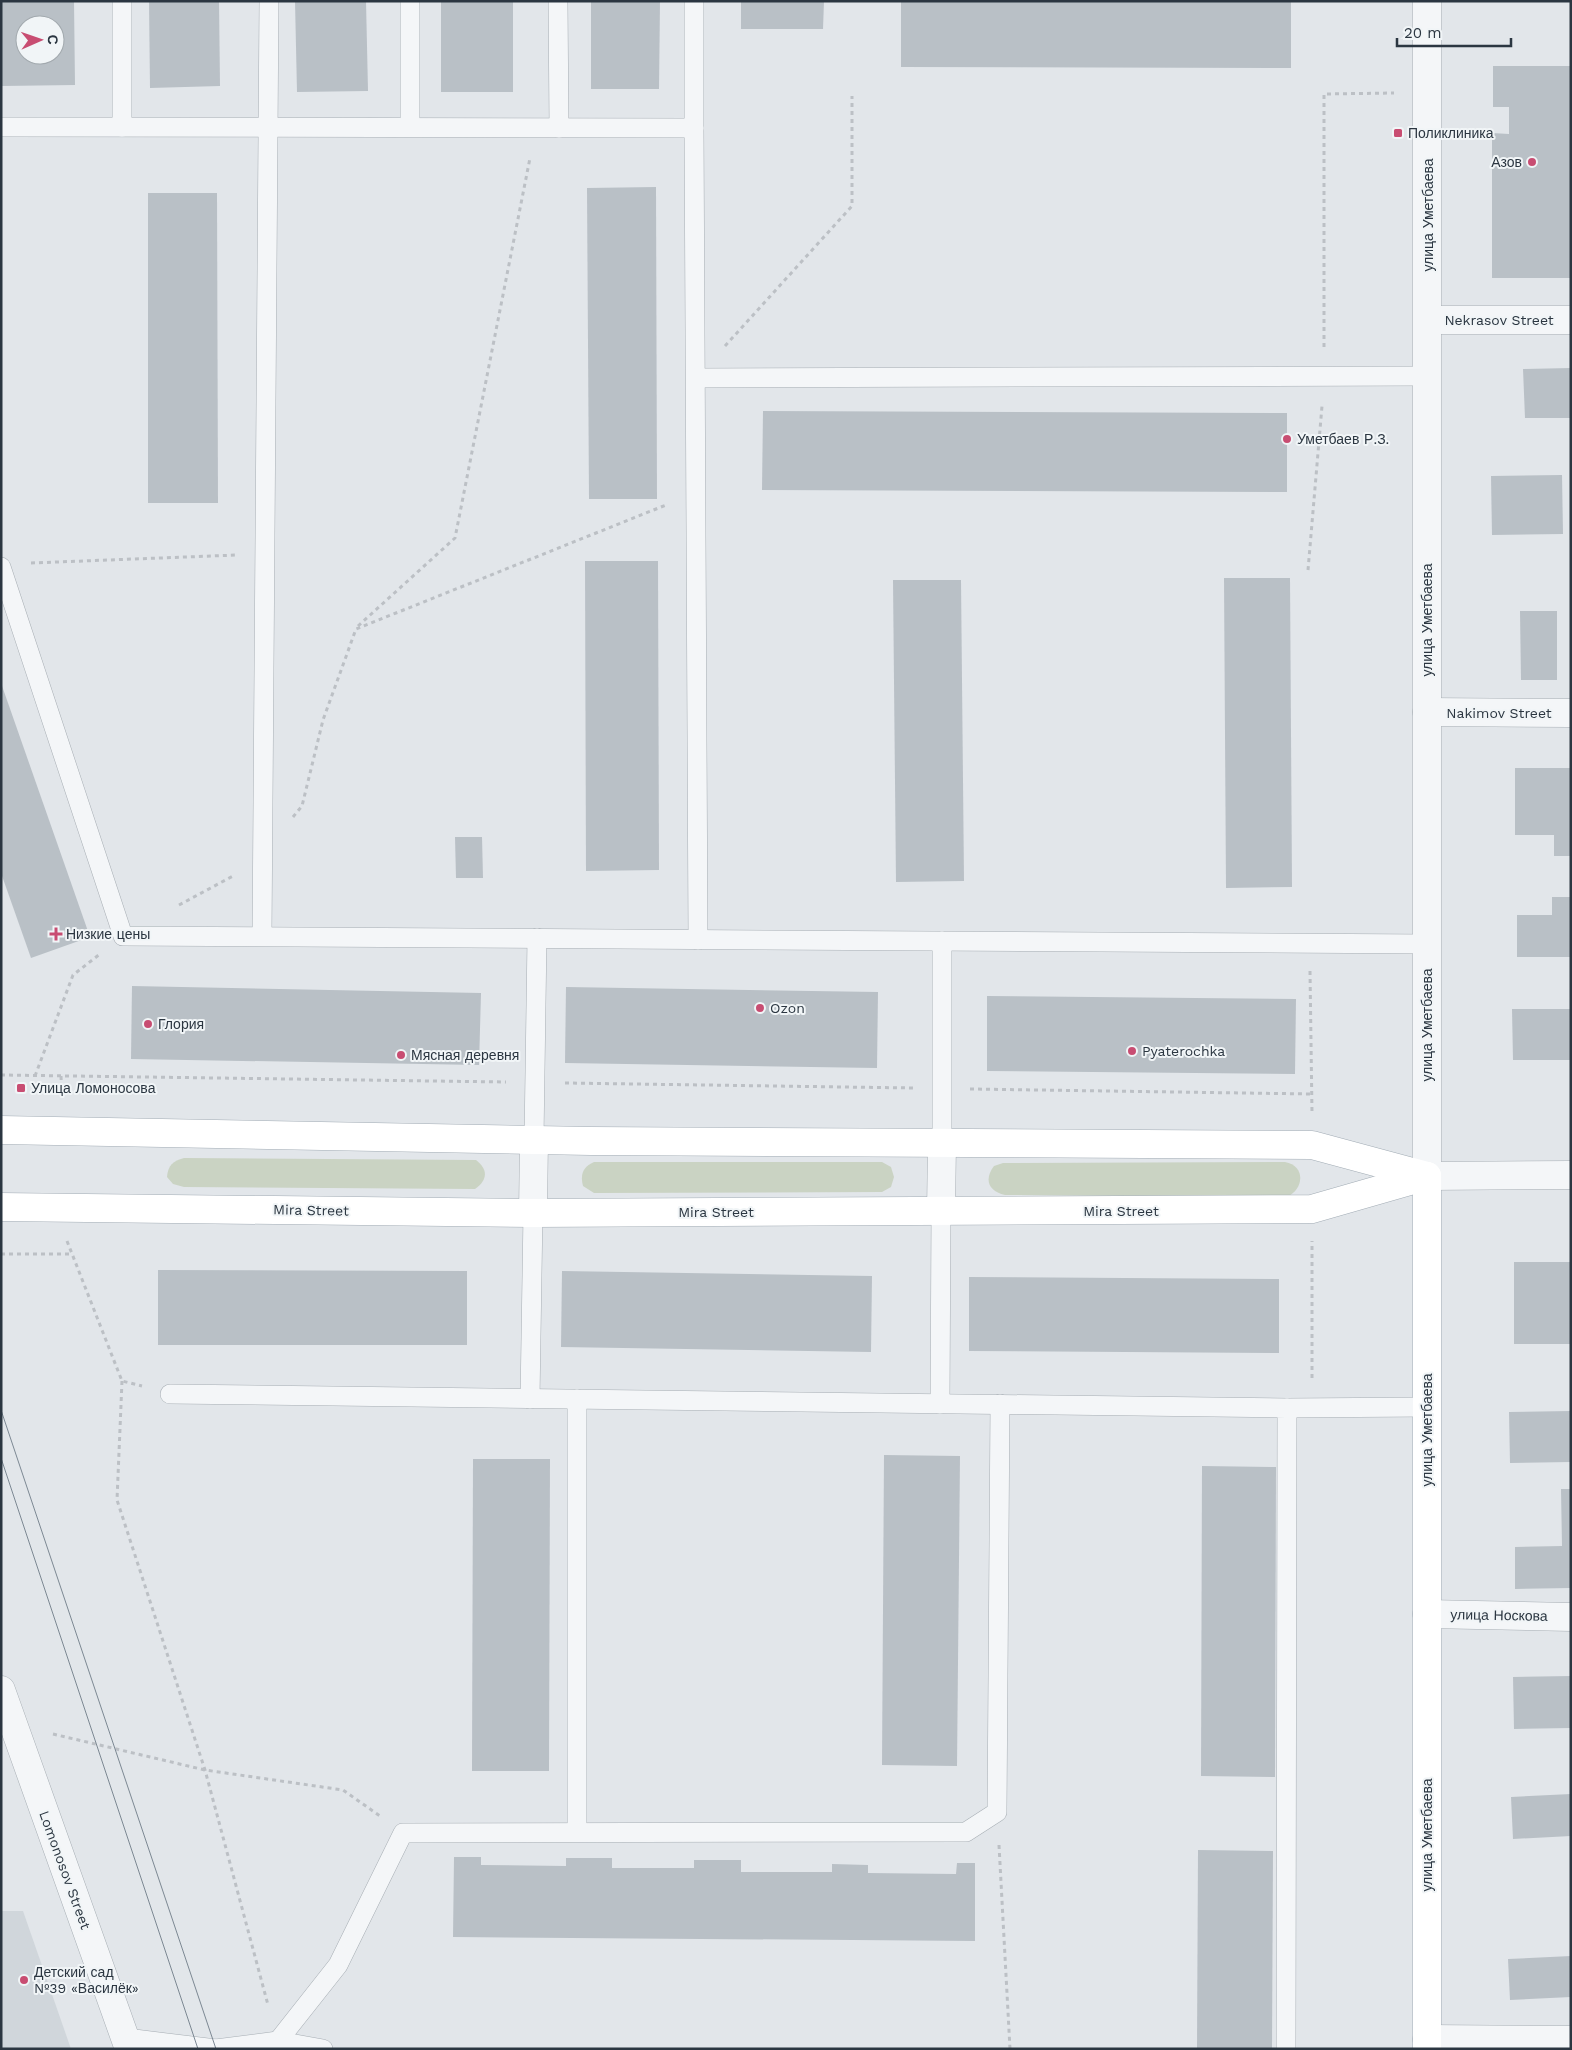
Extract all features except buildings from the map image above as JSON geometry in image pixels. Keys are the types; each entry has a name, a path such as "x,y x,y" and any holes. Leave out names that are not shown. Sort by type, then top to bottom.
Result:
{"main road":[{"name":"Mira Street","path":"1,1130 942,1144 1312,1145 1427,1176"},
{"name":"Mira Street","path":"1,1207 533,1213 1312,1209 1427,1176"},
{"name":"улица Уметбаева","path":"1427,1176 1427,2044"}],"street":[{"name":"улица Уметбаева","path":"1427,1 1427,1176"},
{"name":"Nekrasov Street","path":"1428,320 1571,320"},
{"name":"Nakimov Street","path":"1427,712 1571,713"},
{"path":"533,1213 534,1139"},
{"path":"941,1212 942,1144"},
{"name":"Mira Street","path":"1427,1176 1571,1175"},
{"name":"улица Носкова","path":"1427,1614 1571,1617"},
{"name":"Lomonosov Street","path":"1,1690 7,1725 127,2044"},
{"path":"1427,2044 1571,2040"}],"lane":[{"path":"122,1 122,127"},
{"path":"262,936 269,1"},
{"path":"410,1 410,127"},
{"path":"558,1 559,128"},
{"path":"694,1 698,940"},
{"path":"1,127 694,128"},
{"path":"696,378 1427,376"},
{"path":"1,567 123,936 1427,944"},
{"path":"534,1139 536,938"},
{"path":"942,941 942,1144"},
{"path":"940,1404 941,1212"},
{"path":"530,1399 533,1213"},
{"path":"170,1394 1287,1408 1427,1407"},
{"path":"577,1399 577,1832"},
{"path":"278,2041 338,1965 403,1833 966,1832 997,1812 1000,1404"},
{"path":"1286,2049 1287,1408"},
{"path":"127,2044 216,2049 278,2041 323,2049"}],"path":[{"path":"1308,570 1324,376 1324,94 1427,93"},
{"path":"696,378 852,206 852,96"},
{"path":"176,908 262,861 302,806 323,720 356,628 455,538 536,128"},
{"path":"356,628 697,493"},
{"path":"30,563 265,554"},
{"path":"35,1076 72,975 123,936"},
{"path":"1310,943 1312,1145"},
{"path":"1,1076 1312,1094"},
{"path":"1312,1209 1312,1408"},
{"path":"64,1233 122,1381 117,1500 205,1770 278,2041"},
{"path":"1,1254 73,1254"},
{"path":"122,1381 170,1394"},
{"path":"7,1725 205,1770 343,1790 403,1833"},
{"path":"997,1812 1010,2049"}],"shaded area":[{"name":"Детский сад №39 «Василёк»","path":"1,1911 23,1911 71,2049 1,2049"}],"green space":[{"path":"184,1158 476,1160 483,1167 485,1174 482,1182 475,1189 184,1187 173,1184 167,1177 172,1164"},
{"path":"594,1162 882,1162 891,1167 894,1177 891,1187 882,1192 594,1193 583,1186 582,1178 583,1171"},
{"path":"1285,1162 1297,1168 1300,1178 1297,1189 1287,1197 1005,1195 995,1191 989,1184 989,1175 994,1166 1003,1163"}],"tram line":[{"path":"1,1410 216,2049"},
{"path":"1,1458 198,2049"}],"place":[{"name":"Поликлиника","path":"1398,133"},
{"name":"Азов","path":"1532,162"},
{"name":"Уметбаев Р.З.","path":"1287,439"},
{"name":"Низкие цены","path":"56,934"},
{"name":"Ozon","path":"760,1008"},
{"name":"Глория","path":"148,1024"},
{"name":"Pyaterochka","path":"1132,1051"},
{"name":"Мясная деревня","path":"401,1055"},
{"name":"Улица Ломоносова","path":"21,1088"},
{"name":"Детский сад №39 «Василёк»","path":"24,1980"}]}
